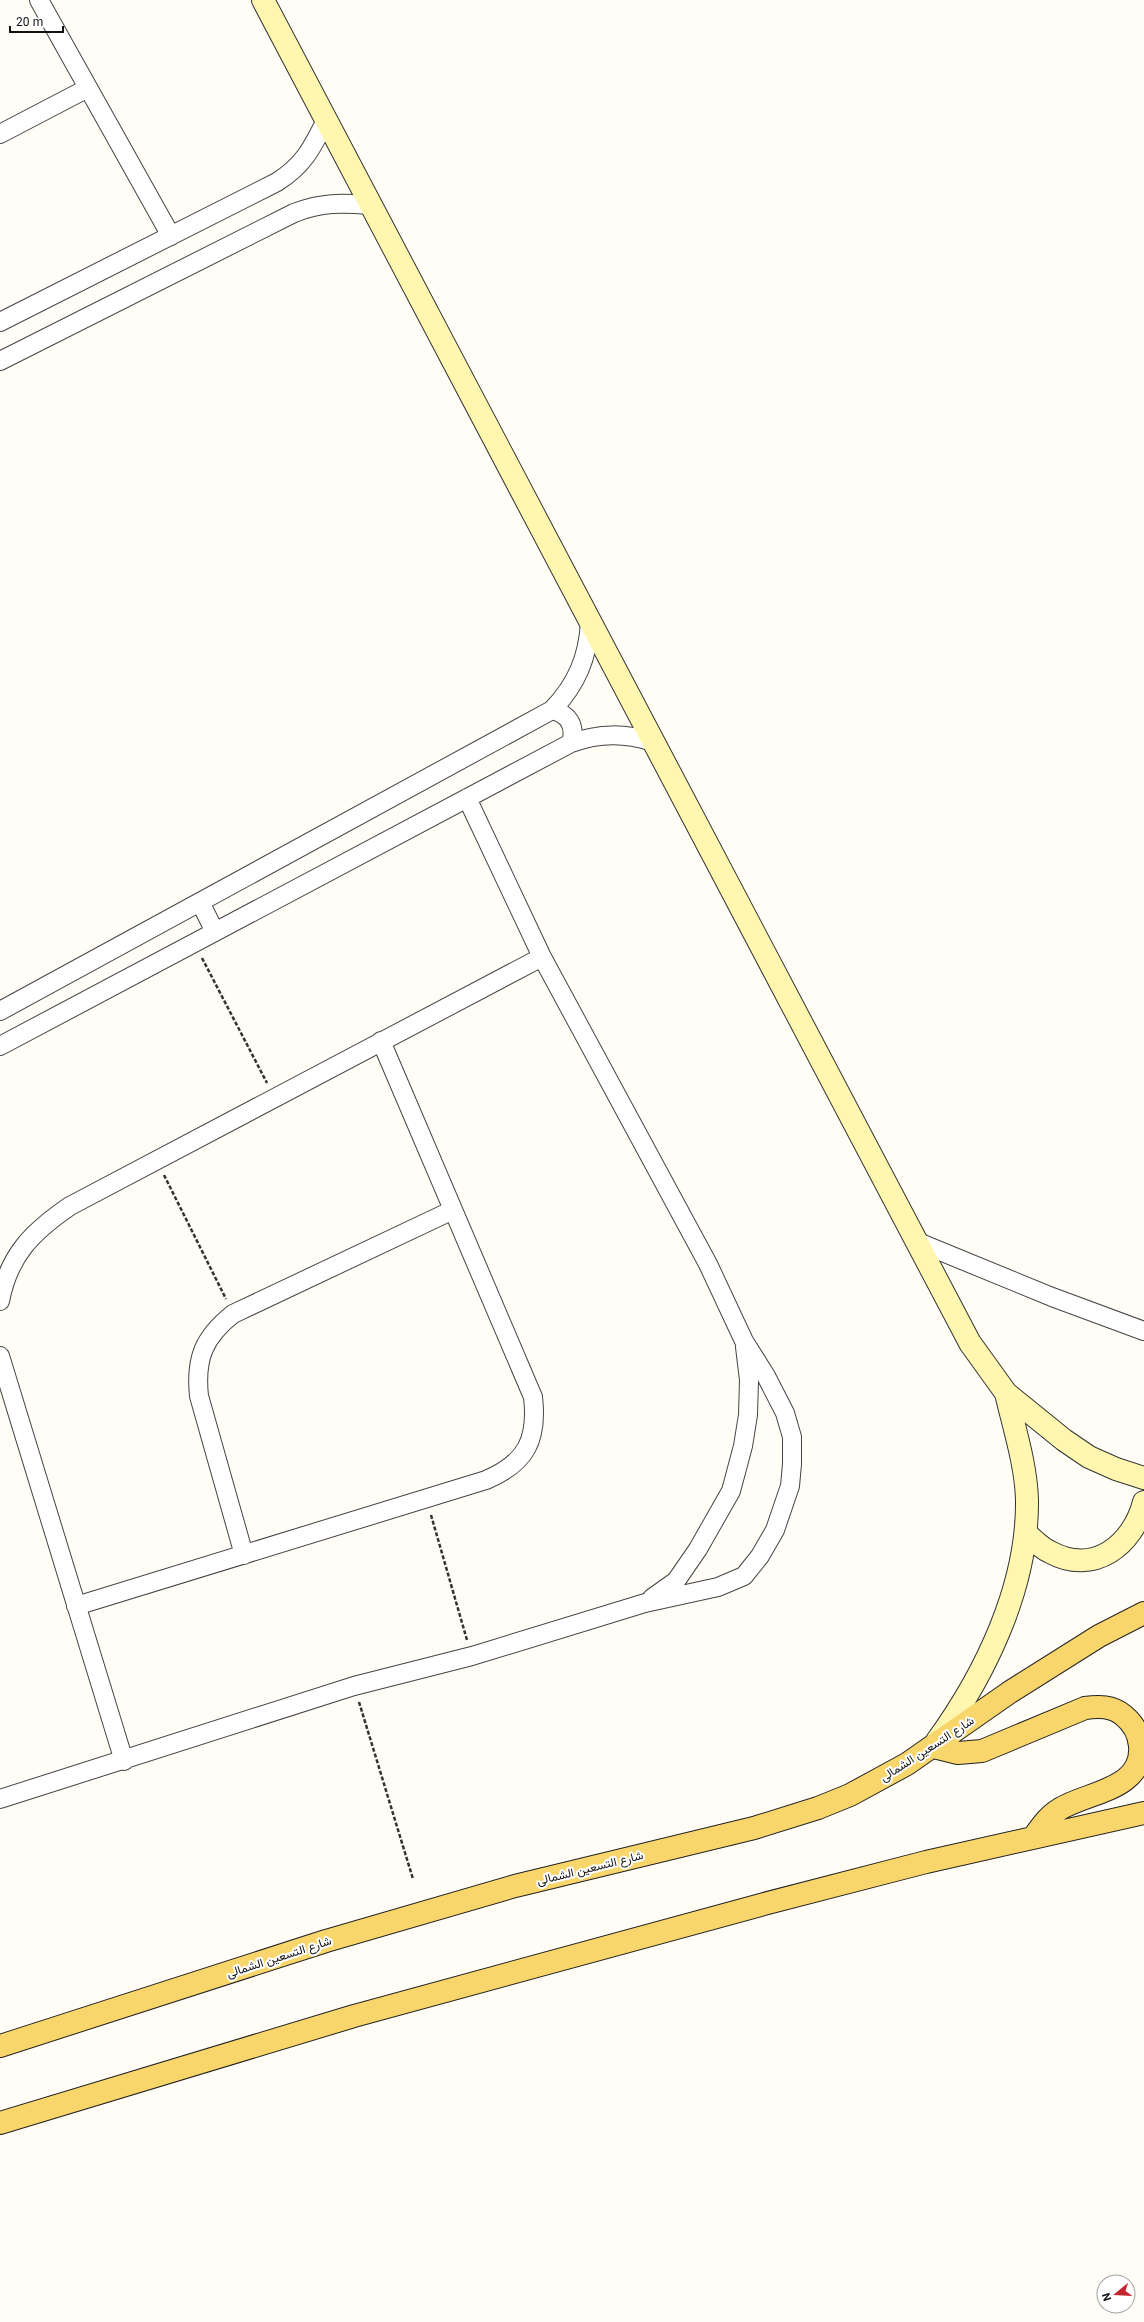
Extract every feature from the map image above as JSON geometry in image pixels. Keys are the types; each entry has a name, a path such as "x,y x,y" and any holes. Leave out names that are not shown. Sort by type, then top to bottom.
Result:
{"main road":[{"name":"شارع التسعين الشمالى","path":"0,2046 326,1941 514,1886 786,1819 850,1795 907,1764 934,1747 1016,1688 1099,1636 1144,1613"},
{"path":"934,1747 958,1753 982,1751 1085,1708 1097,1706 1119,1712 1128,1719 1139,1739 1138,1762 1133,1772 1125,1781 1115,1787 1060,1809 1044,1822 1033,1838"},
{"path":"0,2123 377,2010 919,1864 1144,1813"}],"street":[{"path":"39,0 171,236"},
{"path":"263,0 970,1343 1006,1393 1064,1440 1089,1457 1116,1470 1144,1478"},
{"path":"0,134 88,88"},
{"path":"0,322 290,174 310,152 326,120"},
{"path":"0,362 294,213 322,204 336,202 371,205"},
{"path":"0,1010 552,710 567,693 581,669 586,654 590,622"},
{"path":"552,710 566,716 570,722 573,736 571,743"},
{"path":"0,1046 571,743 600,735 615,734 653,742"},
{"path":"0,1799 124,1761 354,1686 472,1656 645,1602 718,1587 744,1576 760,1556 783,1512 790,1486 792,1437 786,1413 766,1376 744,1341 708,1264 542,956 467,798"},
{"path":"200,902 215,932"},
{"path":"0,1301 3,1284 18,1252 41,1226 70,1206 542,956"},
{"path":"76,1606 426,1500 486,1480 506,1472 521,1457 532,1439 536,1418 533,1397 381,1041"},
{"path":"244,1555 199,1396 197,1377 200,1358 207,1340 219,1326 233,1314 453,1210"},
{"path":"918,1242 1052,1297 1144,1331"},
{"path":"645,1602 676,1581 698,1549 731,1491 743,1446 748,1415 749,1380 744,1341"},
{"path":"0,1356 124,1761"},
{"path":"934,1747 956,1715 976,1681 993,1646 1007,1609 1026,1534 1027,1499 1023,1465 1006,1393"},
{"path":"1026,1534 1040,1546 1060,1557 1082,1560 1094,1559 1114,1550 1123,1543 1137,1524 1144,1502"}],"path":[{"path":"194,943 275,1097"},
{"path":"157,1160 233,1314"},
{"path":"426,1500 472,1656"},
{"path":"354,1686 413,1879"}]}
